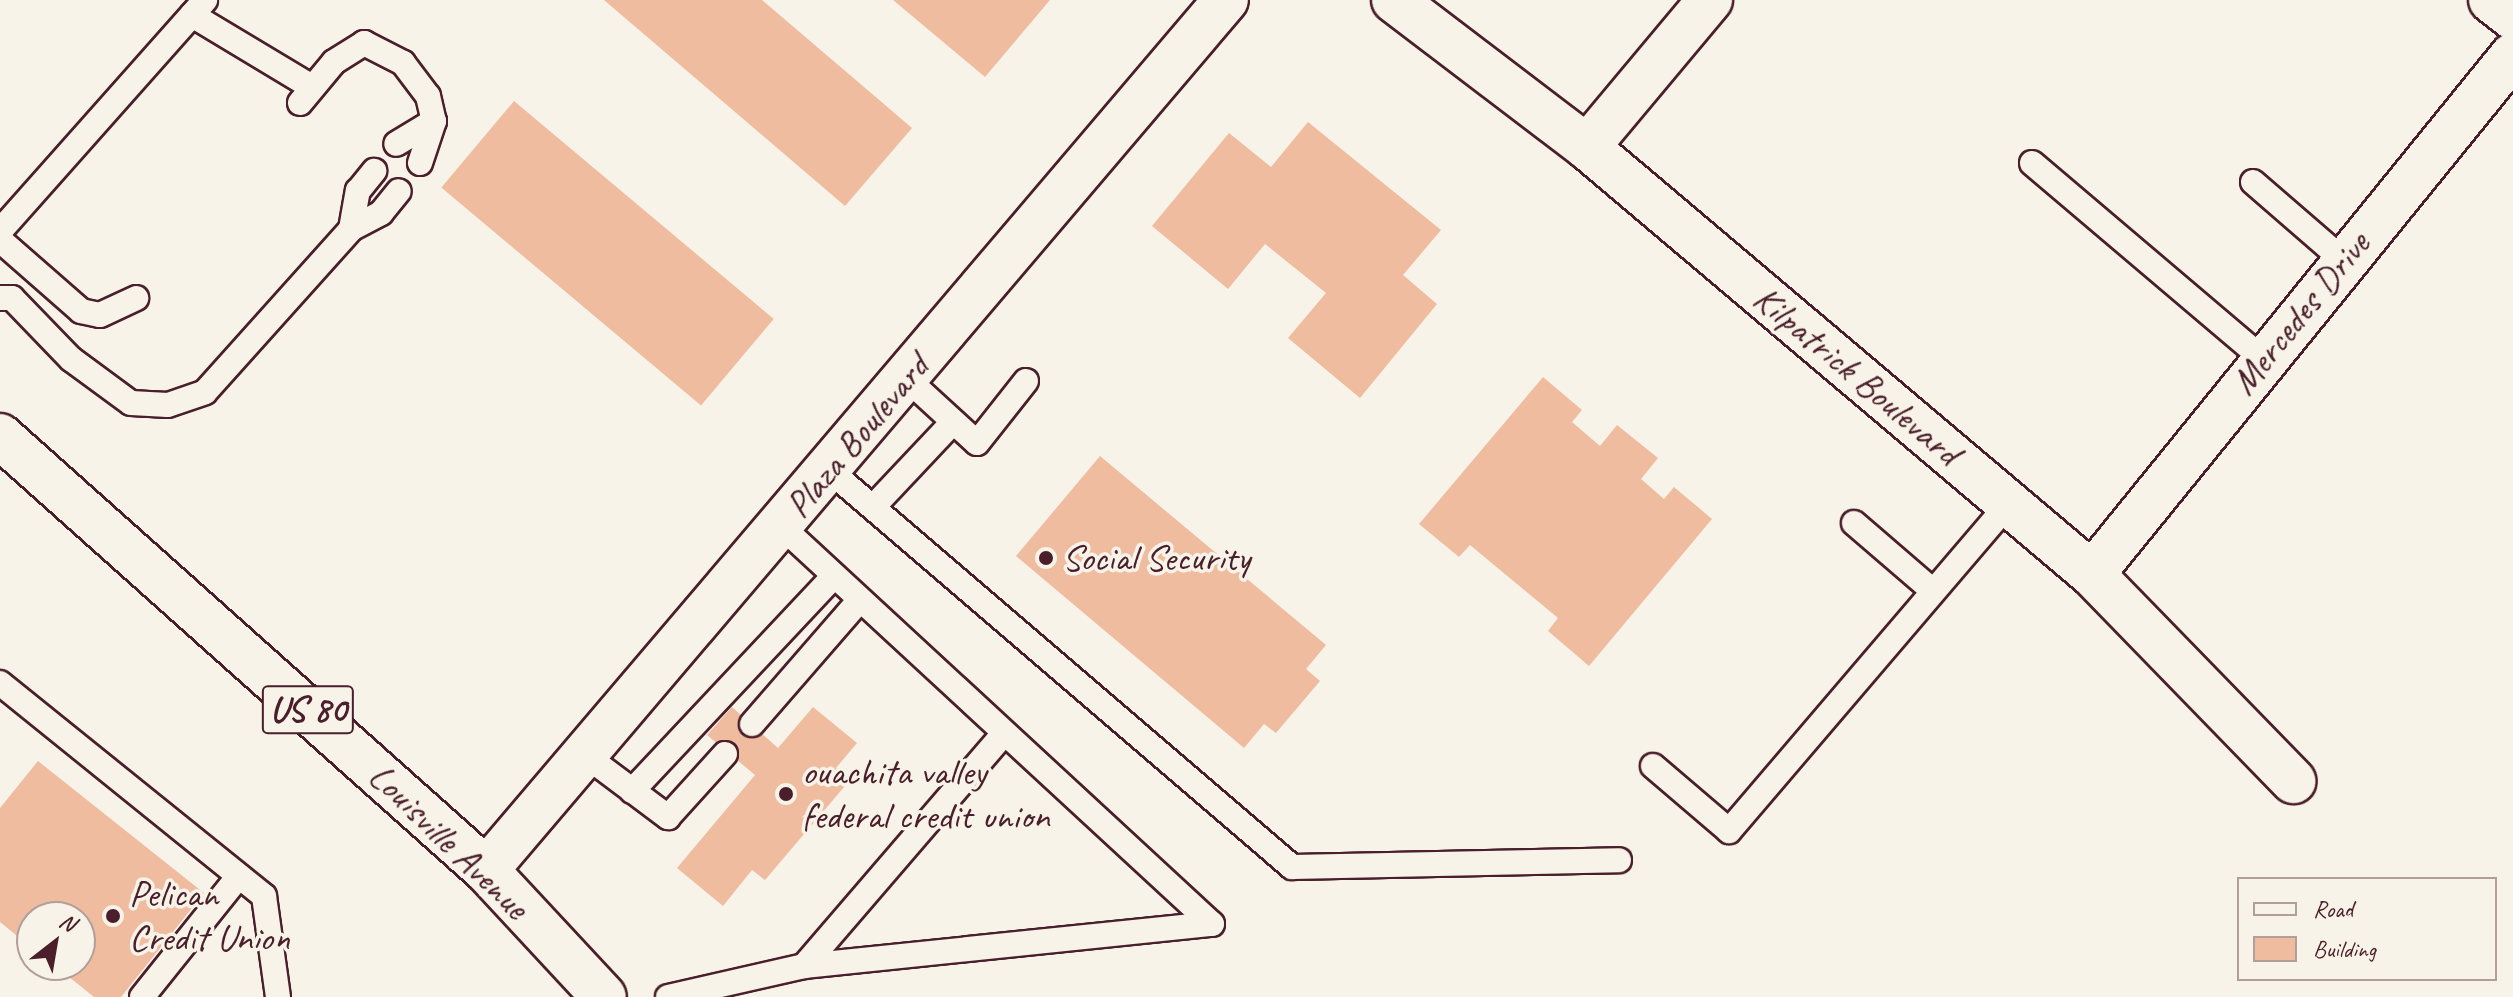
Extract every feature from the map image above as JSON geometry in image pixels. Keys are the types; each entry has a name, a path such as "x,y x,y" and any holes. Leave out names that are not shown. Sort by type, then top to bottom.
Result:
{"street":[{"name":"Plaza Boulevard","path":"486,870 1226,0"},
{"name":"Kilpatrick Boulevard","path":"1394,0 1587,147 2092,574 2293,781"},
{"path":"1587,147 1710,0"},
{"path":"2491,0 2513,17"},
{"name":"Mercedes Drive","path":"2092,574 2262,358 2513,55"},
{"name":"Louisville Avenue","path":"0,436 486,870 604,997"}],"lane":[{"path":"0,231 199,8 306,95 364,43 403,63 428,96 434,121 420,163"},
{"path":"396,144 434,121"},
{"path":"2032,163 2262,358"},
{"path":"351,229 358,191 374,171"},
{"path":"2253,182 2343,260"},
{"path":"0,298 12,298 71,359 131,403 168,405 205,392 351,229 381,213 399,191"},
{"path":"0,240 81,311 100,315 136,298"},
{"path":"906,378 977,443 1026,381"},
{"path":"873,507 953,422"},
{"path":"829,470 1292,867 1619,860"},
{"path":"1653,766 1729,831 2009,503"},
{"path":"1854,523 1932,590"},
{"path":"668,997 804,966 1212,924 858,602 781,526"},
{"path":"632,791 833,577"},
{"path":"752,724 858,602"},
{"path":"0,683 264,896 278,997"},
{"path":"804,966 1003,735"},
{"path":"585,755 668,817 725,754"},
{"path":"142,997 239,876"}],"building":[{"path":"604,0 762,0 912,128 845,206"},
{"path":"893,0 1050,0 985,77"},
{"path":"514,101 774,319 701,405 441,188"},
{"path":"1308,122 1441,230 1403,275 1437,304 1360,398 1288,338 1326,293 1265,244 1228,289 1152,226 1229,133 1271,167"},
{"path":"1543,377 1582,410 1572,422 1600,446 1617,425 1658,458 1641,479 1664,499 1674,487 1712,519 1589,666 1548,631 1558,618 1470,545 1459,557 1419,524"},
{"path":"1100,456 1326,645 1306,669 1320,681 1276,733 1264,724 1244,748 1016,556"},
{"path":"732,707 778,748 813,707 857,743 836,768 850,780 765,880 752,870 723,906 677,868 755,775 707,735"},
{"path":"38,761 204,893 121,997 94,997 74,981 96,981 96,901 16,901 16,935 0,922 0,808"}],"place":[{"name":"Social Security","path":"1046,558"},
{"name":"ouachita valley federal credit union","path":"786,794"},
{"name":"Pelican Credit Union","path":"113,916"}]}
